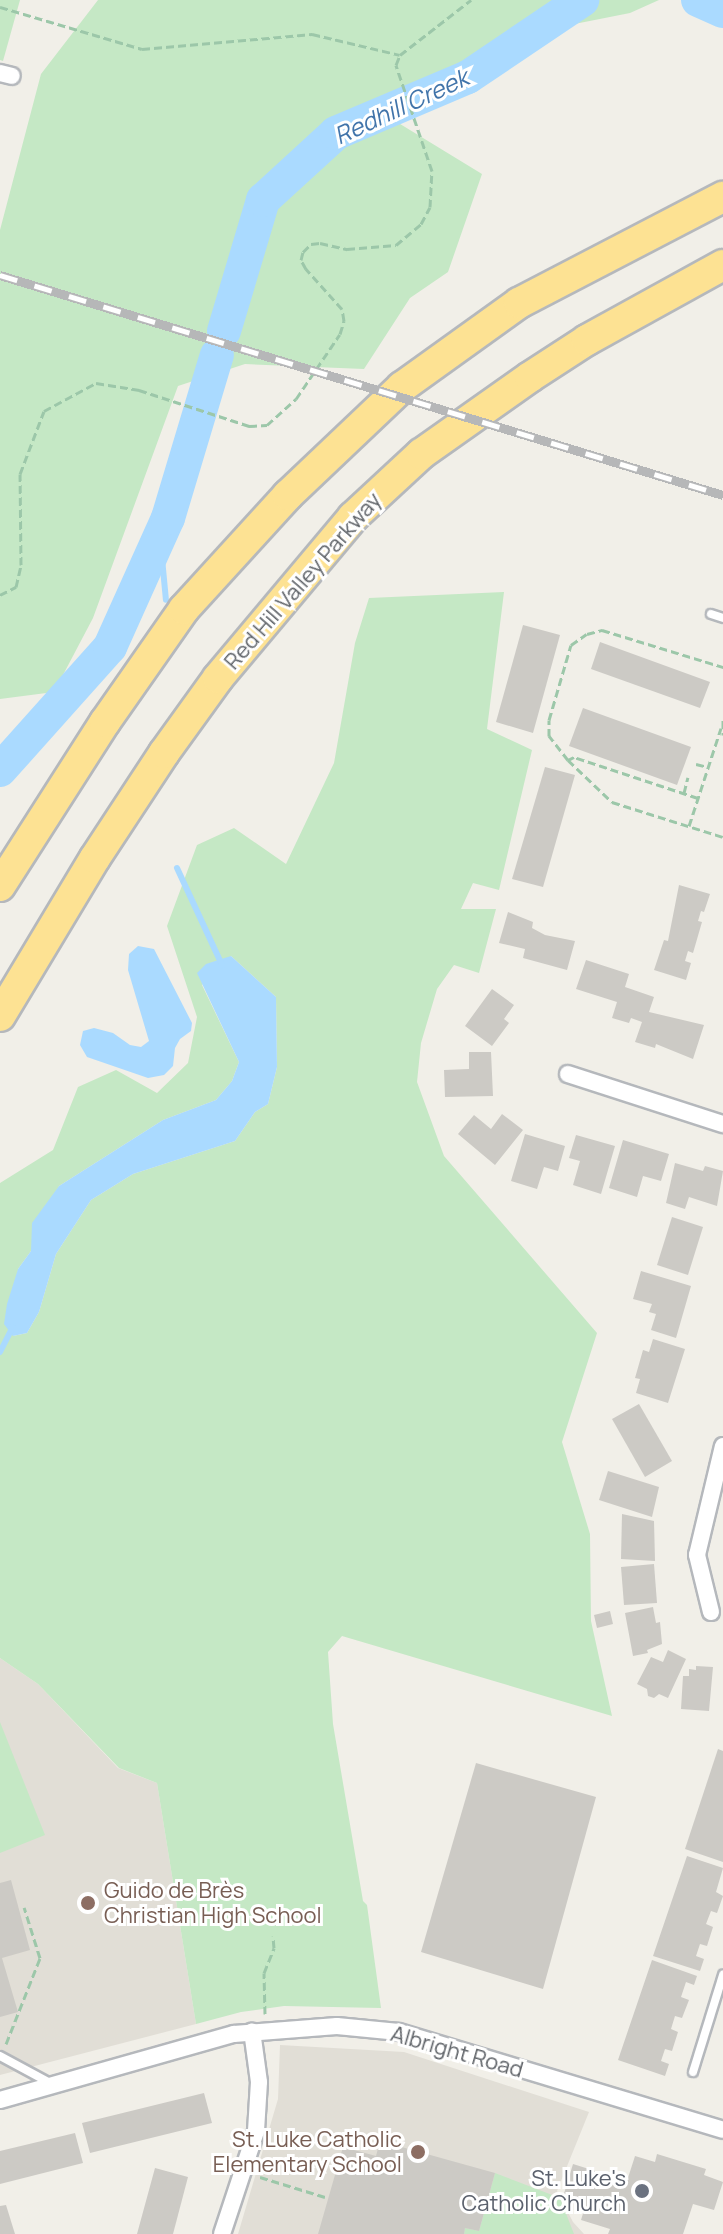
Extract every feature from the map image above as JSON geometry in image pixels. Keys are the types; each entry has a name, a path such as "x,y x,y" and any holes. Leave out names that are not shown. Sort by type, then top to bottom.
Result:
{"highway":[{"path":"0,886 105,722 184,609 288,495 402,387 519,303 723,197"},
{"name":"Red Hill Valley Parkway","path":"0,1016 95,858 164,753 218,678 353,517 421,454 530,377 587,340 720,268"}],"street":[{"path":"568,1074 723,1124"},
{"path":"711,1612 697,1555 723,1446"},
{"name":"Albright Road","path":"0,2100 258,2030 337,2026 399,2032 723,2130"},
{"path":"222,2234 256,2131 258,2030"}],"lane":[{"path":"711,614 723,618"},
{"path":"693,2072 719,2002 723,1975"},
{"path":"2,2052 54,2084"}],"path":[{"path":"0,595 16,587 21,565 20,474 44,411 96,383 139,390 249,426 267,425 296,399 340,334 344,321 342,309 306,269 301,260 303,252 311,244 320,243 373,249 396,245 411,236 430,207 432,171 396,65 400,55 471,0"},
{"path":"0,7 142,49 312,34 400,55"},
{"path":"723,667 602,630 587,634 571,645 549,720 549,736 568,760 612,802 723,837"},
{"path":"689,826 723,720"},
{"path":"721,728 723,735"},
{"path":"568,760 574,757 698,798"},
{"path":"696,764 708,767"},
{"path":"684,793 688,777"},
{"path":"2,2052 40,1958 24,1907"},
{"path":"258,2030 264,1973 274,1948 273,1936"},
{"path":"243,2172 325,2197"}],"shaded area":[{"name":"Guido de Brès Christian High School","path":"0,1658 38,1684 118,1768 157,1783 196,2024 0,2075"},
{"name":"St. Luke Catholic Elementary School","path":"280,2045 404,2052 589,2112 557,2191 573,2222 584,2234 238,2234 278,2099"}],"green space":[{"path":"0,0 20,0 3,61 0,60"},
{"path":"98,0 659,0 630,13 509,37 429,79 387,116 482,174 448,272 410,298 364,369 245,364 178,386 93,618 54,692 0,699 0,230 41,74"},
{"path":"504,592 487,729 532,750 499,890 473,883 461,909 496,909 479,973 454,965 437,989 421,1043 417,1082 444,1156 597,1333 562,1442 590,1534 591,1621 612,1716 342,1636 328,1652 333,1724 363,1901 367,1905 381,2008 284,2006 241,2012 196,2024 157,1783 119,1768 38,1684 0,1658 0,1183 53,1150 78,1087 116,1070 157,1093 188,1063 197,1017 167,926 197,845 234,828 286,864 334,763 355,643 369,598","holes":["231,956 276,997 277,1067 268,1104 255,1112 235,1141 133,1174 91,1200 56,1254 39,1312 27,1333 13,1336 18,1269 31,1251 59,1186 163,1120 216,1100 232,1081 239,1062 202,985"]},
{"path":"0,1722 45,1835 0,1853"},
{"path":"495,2173 560,2198 574,2234 464,2234 465,2228 479,2231"}],"water":[{"path":"138,946 154,949 192,1023 191,1031 180,1039 175,1048 173,1066 164,1075 148,1078 87,1057 80,1045 83,1031 94,1028 113,1033 130,1045 141,1047 149,1041 128,970 129,954"},
{"path":"231,956 276,997 277,1067 268,1104 255,1112 235,1141 133,1174 91,1200 56,1254 39,1312 27,1333 13,1336 4,1324 7,1304 18,1269 31,1251 32,1223 59,1186 163,1120 216,1100 232,1081 239,1062 197,973 206,964"}],"building":[{"path":"523,625 560,635 533,733 496,722"},
{"path":"600,642 710,682 700,708 591,669"},
{"path":"583,708 691,747 677,785 569,746"},
{"path":"545,767 575,775 543,887 512,879"},
{"path":"679,885 710,894 698,921 702,922 693,953 688,951 685,961 691,963 686,980 654,970 664,940 668,941"},
{"path":"508,912 533,922 532,928 545,935 575,941 567,970 523,958 525,949 499,943"},
{"path":"586,960 629,974 625,987 654,997 649,1012 704,1025 693,1059 656,1044 655,1048 635,1042 642,1022 631,1018 629,1023 612,1018 617,1002 576,989"},
{"path":"492,989 514,1005 504,1019 509,1023 492,1046 465,1026"},
{"path":"469,1052 491,1052 493,1096 445,1097 444,1070 469,1069"},
{"path":"502,1114 523,1130 495,1165 458,1134 474,1115 491,1129"},
{"path":"525,1134 565,1146 558,1171 544,1167 537,1189 511,1181"},
{"path":"576,1135 615,1146 601,1194 573,1185 580,1161 569,1158"},
{"path":"623,1140 669,1154 661,1181 643,1176 637,1197 609,1188"},
{"path":"675,1163 703,1171 705,1166 723,1171 717,1206 689,1197 685,1209 666,1203"},
{"path":"672,1217 703,1227 688,1275 657,1265"},
{"path":"641,1271 691,1286 676,1338 651,1330 656,1314 649,1312 652,1304 633,1299"},
{"path":"653,1339 685,1349 668,1403 636,1393 640,1379 635,1378 643,1350 649,1352"},
{"path":"639,1404 672,1461 645,1477 612,1419"},
{"path":"608,1471 659,1487 652,1517 599,1500"},
{"path":"622,1514 654,1521 655,1561 621,1559"},
{"path":"654,1564 657,1603 624,1605 621,1567"},
{"path":"653,1607 656,1623 660,1622 662,1644 647,1650 648,1653 633,1656 625,1613"},
{"path":"610,1611 613,1624 597,1628 594,1615"},
{"path":"668,1650 686,1659 668,1698 659,1694 654,1698 648,1696 647,1689 637,1684 651,1657 663,1662"},
{"path":"696,1666 713,1667 709,1711 681,1709 683,1676 689,1676 689,1669 696,1670"},
{"path":"718,1749 723,1751 723,1862 685,1849"},
{"path":"476,1763 596,1797 543,1989 421,1952"},
{"path":"687,1856 723,1868 716,1892 723,1896 717,1913 711,1911 706,1924 713,1927 707,1946 700,1944 696,1956 704,1959 700,1971 653,1956"},
{"path":"11,1880 30,1950 2,1958 18,2012 0,2017 0,1883"},
{"path":"652,1960 697,1976 694,1985 686,1982 681,1997 689,2000 682,2018 675,2016 671,2029 678,2032 672,2051 665,2049 661,2061 669,2064 665,2076 618,2060"},
{"path":"204,2093 212,2123 90,2153 82,2123"},
{"path":"75,2133 83,2163 0,2184 0,2151"},
{"path":"380,2141 495,2173 479,2231 465,2228 464,2234 318,2234 343,2147 376,2156"},
{"name":"St. Luke's Catholic Church","path":"657,2154 706,2169 704,2175 723,2182 714,2210 693,2204 683,2234 608,2234 610,2229 581,2220 585,2207 562,2200 573,2164 627,2181 635,2156 655,2162"},
{"path":"155,2168 188,2177 173,2234 137,2234"},
{"path":"6,2205 15,2234 0,2234 0,2206"}],"waterway":[{"name":"Redhill Creek","path":"224,331 263,200 336,133 468,77 582,0"},
{"name":"Redhill Creek","path":"698,0 723,11"},
{"name":"Redhill Creek","path":"0,770 110,647 168,518 217,355"},
{"path":"160,537 166,600"},
{"path":"177,868 222,965"},
{"path":"0,1352 13,1327"}],"railway":[{"path":"0,275 723,495"}],"place":[{"name":"Guido de Brès Christian High School","path":"88,1903"},
{"name":"St. Luke Catholic Elementary School","path":"418,2152"},
{"name":"St. Luke's Catholic Church","path":"642,2191"}]}
